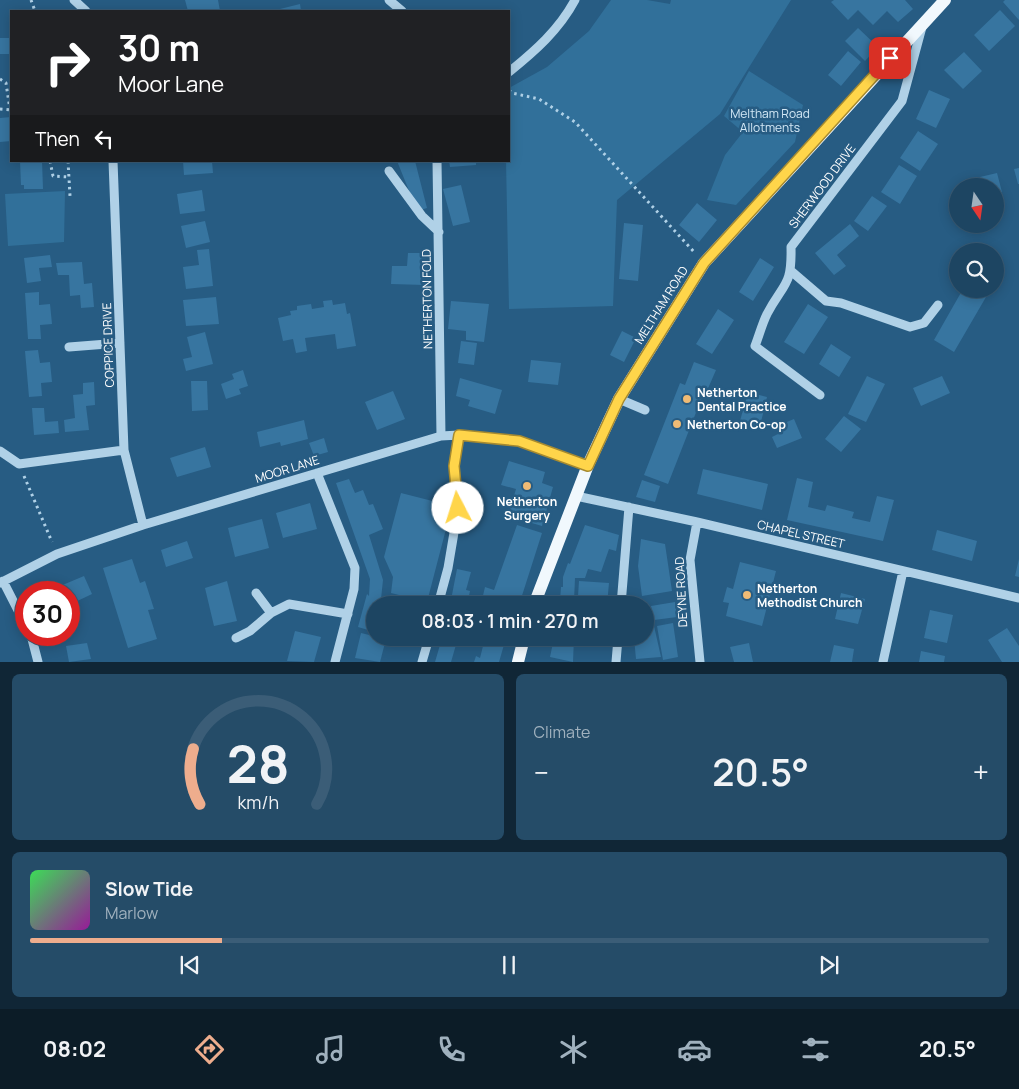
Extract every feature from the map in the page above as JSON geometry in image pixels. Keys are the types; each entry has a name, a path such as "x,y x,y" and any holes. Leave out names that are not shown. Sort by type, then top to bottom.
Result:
{"main road":[{"name":"MELTHAM ROAD","path":"537,596 588,466 619,399 704,263 945,0"},
{"path":"518,662 522,646"}],"street":[{"path":"74,0 85,10"},
{"path":"510,71 538,49 566,17 574,0"},
{"name":"SHERWOOD DRIVE","path":"820,395 755,346 767,314 787,285 792,271 791,247 902,100 922,24"},
{"name":"COPPICE DRIVE","path":"113,162 124,450 143,525"},
{"name":"NETHERTON FOLD","path":"437,162 441,436"},
{"path":"389,171 422,216 439,232"},
{"path":"792,271 826,301 841,303 910,327 924,322 938,305"},
{"path":"69,347 120,343"},
{"path":"619,399 645,410"},
{"path":"440,596 448,568 458,508 454,466 459,435"},
{"name":"MOOR LANE","path":"2,582 57,554 143,525 441,436 459,435 519,441 588,466"},
{"path":"0,451 19,464 124,450"},
{"path":"317,473 355,568 354,589 335,662"},
{"name":"CHAPEL STREET","path":"576,496 697,522 1019,598"},
{"path":"621,596 629,507"},
{"name":"DEYNE ROAD","path":"697,522 690,560 700,662"},
{"path":"883,662 903,571"},
{"path":"2,582 15,606"},
{"path":"256,593 271,613"},
{"path":"236,638 250,632 271,613 289,604 348,614"},
{"path":"33,646 38,662"},
{"path":"422,662 427,646"},
{"path":"616,662 617,646"}],"path":[{"path":"0,79 6,83 10,105"},
{"path":"510,91 539,98 575,122 682,238"},
{"path":"50,162 53,176 69,177"},
{"path":"68,162 70,196"},
{"path":"19,464 57,554"}],"green space":[{"path":"611,0 647,0 670,4 671,0 791,0 720,114 617,200 613,306 509,309 506,162 510,162 510,87 547,67 589,31"},
{"name":"Meltham Road Allotments","path":"749,71 803,105 795,142 736,205 707,200 725,155 743,132 724,116"},
{"path":"65,191 64,242 8,246 5,194"}],"building":[{"path":"185,0 218,0 220,10 188,10"},
{"path":"834,0 905,0 913,9 898,22 887,11 873,25 858,10 848,20 831,2"},
{"path":"1005,0 1019,0 1019,20 1003,2"},
{"path":"300,4 301,10 280,10"},
{"path":"1000,10 1015,26 989,51 974,35"},
{"path":"858,28 878,47 865,61 845,41"},
{"path":"0,38 10,38 10,54 0,54"},
{"path":"848,51 861,62 841,86 828,75"},
{"path":"964,52 982,71 963,89 944,70"},
{"path":"929,90 950,99 936,128 916,119"},
{"path":"10,117 10,141 0,142 0,118"},
{"path":"918,131 938,144 920,171 900,158"},
{"path":"20,162 42,162 43,189 24,189 24,185 21,185"},
{"path":"183,162 212,162 213,173 184,175"},
{"path":"397,162 415,162 427,208 421,210 412,198"},
{"path":"449,162 476,162 476,165 450,167"},
{"path":"899,165 917,176 900,204 881,192"},
{"path":"1019,168 1019,184 1018,184 1014,169"},
{"path":"997,173 998,178 980,178"},
{"path":"461,185 470,222 453,226 443,189"},
{"path":"202,190 205,211 180,214 177,194"},
{"path":"872,196 887,206 868,231 854,221"},
{"path":"697,203 717,220 699,242 679,225"},
{"path":"205,221 210,242 186,248 181,226"},
{"path":"624,223 643,225 638,281 619,279"},
{"path":"850,224 859,236 837,255 846,266 834,275 815,253"},
{"path":"209,249 213,286 186,289 183,267 199,265 197,250"},
{"path":"408,253 426,253 425,285 391,284 392,266 407,266"},
{"path":"50,255 52,267 39,268 41,281 27,283 24,258"},
{"path":"760,258 774,267 753,301 739,292"},
{"path":"82,262 84,284 92,283 94,307 81,308 80,295 70,296 69,275 58,275 56,263"},
{"path":"39,292 39,305 50,304 52,324 40,325 41,339 28,339 25,293"},
{"path":"216,297 219,324 186,326 183,300"},
{"path":"958,298 985,298 954,352 934,340"},
{"path":"332,300 333,305 345,303 347,314 350,313 356,346 337,349 335,334 305,338 307,351 296,353 293,339 283,341 278,318 291,315 290,311 297,310 297,306 311,304 312,309 324,307 323,301"},
{"path":"451,301 489,304 484,342 466,340 466,331 448,329"},
{"path":"808,304 828,317 804,354 784,342"},
{"path":"718,309 734,320 712,354 696,344"},
{"path":"622,331 636,338 624,362 610,355"},
{"path":"205,332 213,364 186,371 183,359 192,357 187,337"},
{"path":"461,341 477,343 474,365 458,363"},
{"path":"831,344 851,357 839,377 819,364"},
{"path":"38,350 40,363 50,362 52,382 41,383 42,396 29,397 25,351"},
{"path":"531,360 561,363 558,385 528,382"},
{"path":"694,362 716,370 706,393 704,392 668,484 644,475 680,383 685,385"},
{"path":"243,370 248,386 239,389 241,394 226,399 221,384 234,379 232,374"},
{"path":"867,376 885,384 866,422 848,414"},
{"path":"942,376 950,393 921,406 913,388"},
{"path":"460,378 502,390 495,414 468,406 470,400 456,396"},
{"path":"191,381 207,381 208,410 192,411"},
{"path":"94,382 95,405 86,406 89,430 65,432 64,420 75,418 73,395 83,394 83,383"},
{"path":"393,391 405,419 377,430 365,402"},
{"path":"748,392 767,397 760,426 740,421"},
{"path":"32,408 44,408 45,422 58,421 59,433 34,435"},
{"path":"844,416 861,429 841,452 825,439"},
{"path":"794,419 802,438 777,448 772,437 780,433 777,426"},
{"path":"304,420 308,439 281,446 280,442 260,447 257,432"},
{"path":"324,438 328,452 314,456 309,443"},
{"path":"205,447 211,467 177,477 170,458"},
{"name":"Netherton Surgery","path":"509,461 545,472 542,483 553,487 542,526 508,516 516,489 501,485"},
{"path":"703,469 768,484 762,510 697,494"},
{"path":"797,478 813,482 808,507 825,511 827,505 854,512 852,518 870,522 877,496 894,500 883,541 787,520"},
{"path":"349,479 355,493 363,490 369,505 373,504 383,529 369,535 383,580 381,596 369,596 370,579 336,483"},
{"path":"642,480 660,486 655,502 636,497"},
{"path":"401,493 452,506 429,596 403,596 391,593 393,577 384,557"},
{"path":"310,503 317,529 283,538 276,513"},
{"path":"262,519 269,548 235,557 228,528"},
{"path":"517,525 542,533 522,596 483,596 485,587 494,590"},
{"path":"585,525 619,535 616,551 609,549 601,572 588,569 585,578 575,578 574,596 560,596 563,577 568,563 570,564"},
{"path":"937,530 977,541 972,561 932,550"},
{"path":"641,539 665,544 672,591 642,596 638,566"},
{"path":"187,541 193,558 166,567 161,550"},
{"path":"132,559 140,583 145,581 154,609 148,610 157,639 128,648 103,568"},
{"path":"1019,559 1019,577 1015,576"},
{"name":"Netherton Methodist Church","path":"740,562 776,571 762,626 726,616 729,603 723,602 727,587 733,589"},
{"path":"457,569 471,572 466,590 470,591 469,596 452,596"},
{"path":"84,576 92,594 80,600 80,581 72,581"},
{"path":"227,581 237,621 214,626 205,588"},
{"path":"579,581 609,583 608,596 578,596"},
{"path":"841,593 865,599 858,624 835,619"},
{"path":"366,598 366,629 358,627"},
{"path":"675,602 677,617 654,620 654,606"},
{"path":"930,610 953,615 947,643 924,638"},
{"path":"673,623 678,657 663,660 657,626"},
{"path":"654,626 661,657 636,659 635,646 654,646"},
{"path":"1007,628 1019,646 1019,662 1002,662 988,640"},
{"path":"295,631 321,637 314,662 287,661"},
{"path":"361,633 366,634 366,646 384,646 380,662 355,658"},
{"path":"87,643 91,659 69,662 66,646 80,646 80,644"},
{"path":"749,643 753,662 734,662 730,647"},
{"path":"834,645 854,649 852,662 830,662"},
{"path":"440,646 456,646 451,662 435,662"},
{"path":"483,646 504,646 499,662 474,662 476,656 480,658"},
{"path":"552,646 574,646 573,662 550,657"},
{"path":"921,651 945,656 944,662 919,662"}],"place":[{"name":"Netherton Dental Practice","path":"687,399"},
{"name":"Netherton Co-op","path":"677,424"},
{"name":"Netherton Surgery","path":"527,486"},
{"name":"Netherton Methodist Church","path":"747,595"}],"route":[{"path":"458,508 454,466 459,435 519,441 588,466 619,399 704,263 890,58"}]}
